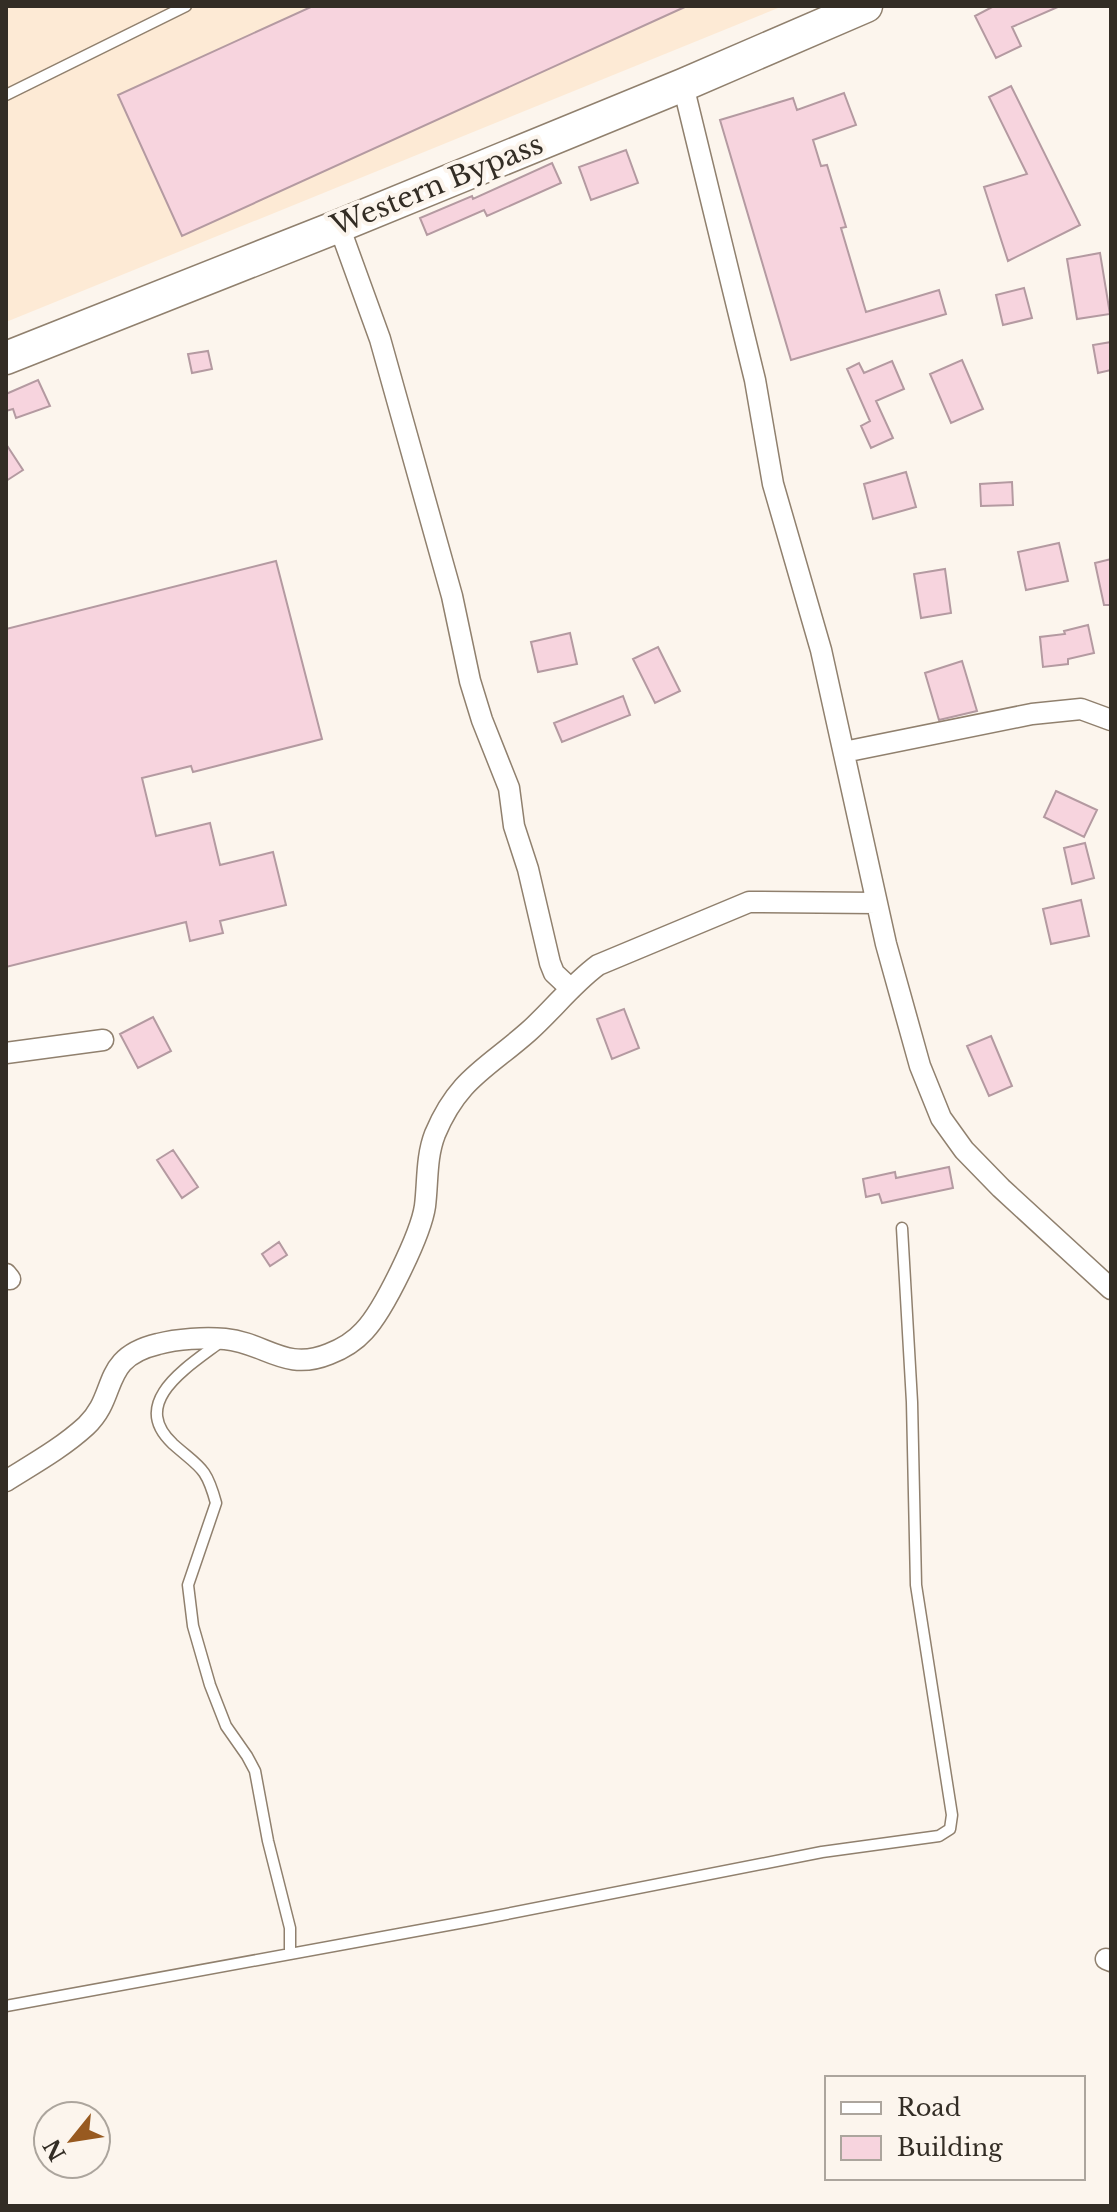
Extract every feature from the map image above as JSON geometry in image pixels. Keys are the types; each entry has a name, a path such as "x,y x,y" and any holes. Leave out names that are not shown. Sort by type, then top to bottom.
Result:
{"main road":[{"name":"Western Bypass","path":"6,358 339,226 683,85 822,20 866,6"}],"street":[{"path":"683,85 755,380 773,484 821,650 877,903 920,1066 952,1136 1001,1188 1111,1289"},
{"path":"339,226 380,339 452,596 470,681 509,788 514,826 550,963 554,973 571,989"},
{"path":"844,752 1032,714 1081,709 1111,720"},
{"path":"6,1481 85,1427 94,1418 112,1375 126,1357 142,1348 162,1343 225,1339 256,1346 288,1359 312,1361 339,1350 364,1332 380,1309 418,1233 425,1206 427,1169 434,1136 455,1095 471,1077 528,1032 598,965 749,902 877,903"},
{"path":"6,1053 103,1040"}],"lane":[{"path":"6,95 186,6"},
{"path":"6,2006 822,1852 939,1836 950,1829 952,1815 916,1585 912,1402 902,1228"},
{"path":"225,1339 176,1377 161,1397 155,1412 156,1420 173,1443 200,1465 216,1503 188,1585 193,1626 226,1726 255,1771 268,1841 288,1916 290,1954"}],"shaded area":[{"path":"6,6 783,6 6,322"}],"building":[{"path":"313,6 687,6 182,236 118,95"},
{"path":"994,6 1060,6 1012,27 1021,46 996,58 975,16"},
{"path":"1011,86 1080,225 1008,261 984,187 1027,174 989,97"},
{"path":"844,93 856,125 813,140 821,166 827,165 846,227 841,228 866,312 939,290 946,314 791,360 720,120 793,98 797,110"},
{"path":"626,150 638,183 591,200 579,167"},
{"path":"552,163 561,183 487,216 484,210 427,235 420,218 472,196 473,199"},
{"path":"1100,253 1110,314 1077,319 1067,259"},
{"path":"1024,288 1032,318 1003,325 996,295"},
{"path":"1111,342 1111,370 1098,373 1093,345"},
{"path":"208,351 212,369 192,373 188,354"},
{"path":"962,360 983,409 951,423 930,374"},
{"path":"892,361 904,389 876,401 893,438 871,448 861,426 870,421 847,369 859,363 864,373"},
{"path":"38,380 50,406 16,418 13,409 6,411 6,394"},
{"path":"6,444 23,470 6,481"},
{"path":"906,472 916,507 873,519 864,484"},
{"path":"1012,482 1013,505 981,506 980,484"},
{"path":"1059,543 1068,581 1026,590 1018,552"},
{"path":"1111,559 1111,605 1104,605 1095,563"},
{"path":"276,561 322,739 193,772 191,766 142,778 156,836 210,823 220,865 273,852 286,905 220,921 223,933 190,941 186,922 6,967 6,629"},
{"path":"945,569 951,613 921,618 914,574"},
{"path":"1088,625 1094,653 1068,659 1068,664 1043,667 1040,637 1065,634 1064,631"},
{"path":"570,633 577,664 538,672 531,642"},
{"path":"658,647 680,691 655,703 633,659"},
{"path":"962,661 977,711 939,720 925,673"},
{"path":"623,696 630,715 562,742 554,723"},
{"path":"1056,791 1097,810 1084,837 1044,817"},
{"path":"1085,843 1094,878 1072,884 1064,848"},
{"path":"1081,900 1089,936 1051,944 1043,909"},
{"path":"624,1009 639,1048 612,1059 597,1019"},
{"path":"153,1017 171,1051 138,1068 120,1034"},
{"path":"991,1036 1012,1086 989,1096 967,1046"},
{"path":"173,1150 198,1187 182,1198 157,1160"},
{"path":"949,1167 953,1188 882,1203 879,1194 866,1197 863,1179 895,1172 896,1178"},
{"path":"279,1242 287,1255 270,1266 262,1254"}]}
